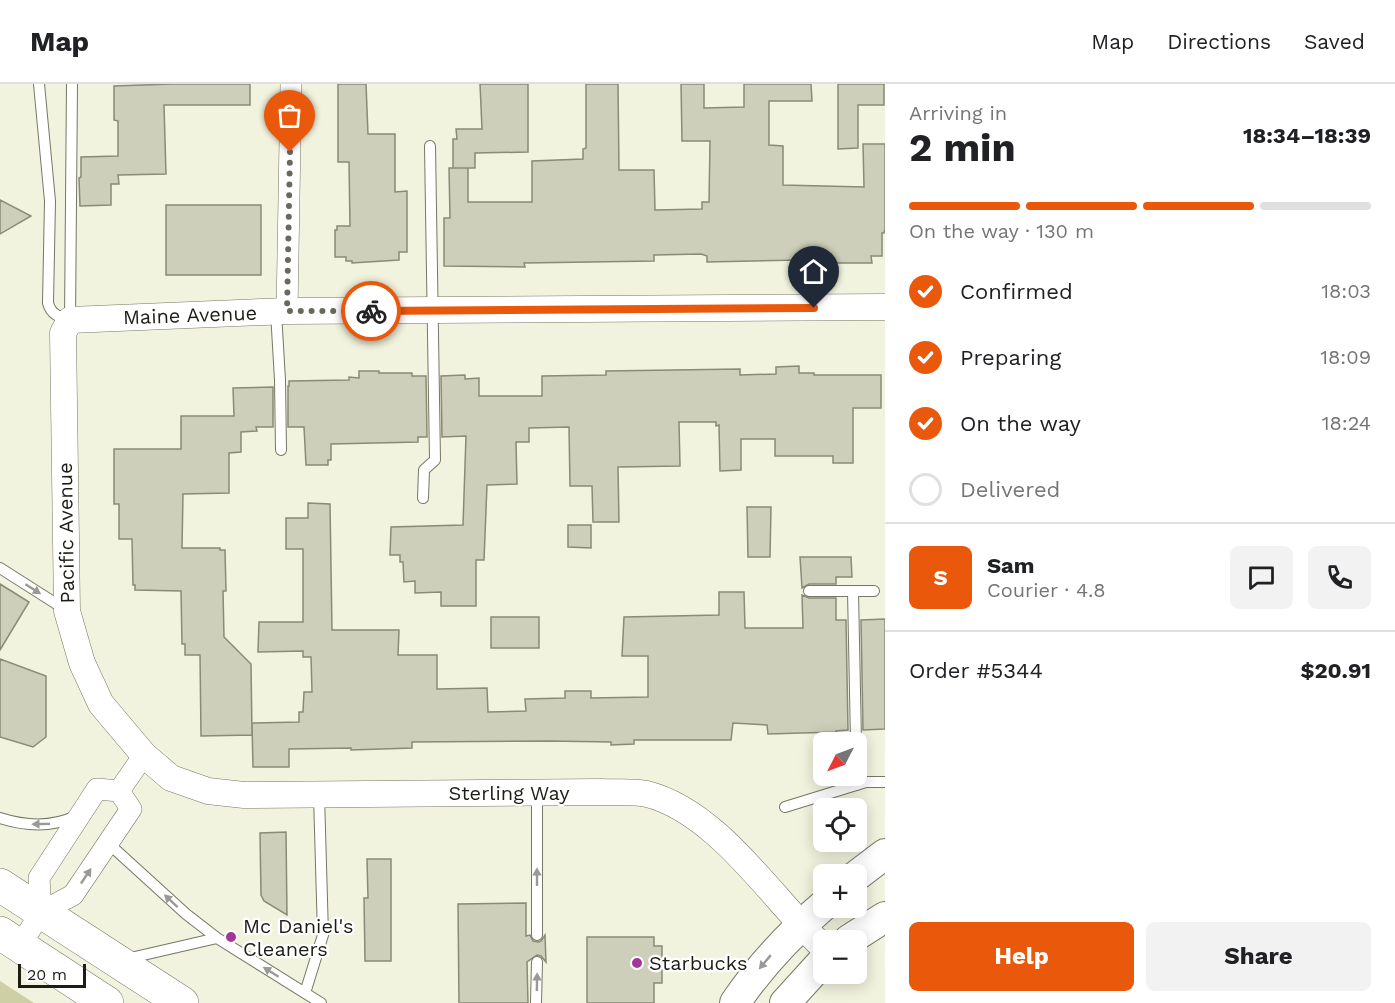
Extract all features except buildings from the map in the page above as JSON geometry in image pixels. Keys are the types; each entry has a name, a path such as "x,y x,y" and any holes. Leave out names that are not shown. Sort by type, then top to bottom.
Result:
{"main road":[{"path":"867,868 885,854"},
{"path":"0,885 182,1003"},
{"path":"735,1003 768,958 813,914"},
{"path":"865,930 885,917"},
{"path":"10,940 107,1003"},
{"path":"785,1003 813,972"}],"street":[{"path":"282,311 291,84"},
{"name":"Maine Avenue","path":"70,320 282,311 885,307"},
{"name":"Pacific Avenue","path":"70,320 63,333 67,611 82,663 100,704 144,755"},
{"path":"119,790 144,755"},
{"name":"Sterling Way","path":"144,755 171,778 208,791 244,795 537,792 647,794 680,808 721,838 813,937"},
{"path":"41,912 39,878 97,789 119,790"},
{"path":"10,940 41,912 73,895 131,809 119,790"}],"lane":[{"path":"39,84 50,201 48,303 55,315 70,320 72,84"},
{"path":"423,498 424,470 435,460 430,146"},
{"path":"281,450 282,311"},
{"path":"0,568 67,611"},
{"path":"809,591 874,591"},
{"path":"853,591 856,732"},
{"path":"867,782 885,783"},
{"path":"785,807 851,786"},
{"path":"537,792 537,935"},
{"path":"305,993 323,935 319,794"},
{"path":"0,818 15,822 48,824 81,813"},
{"path":"108,843 186,914 217,938 321,1003"},
{"path":"117,961 217,938"},
{"path":"536,1003 537,962"}],"green space":[{"path":"0,981 34,1003 0,1003"}],"way so far":[{"path":"290,152 287,311 371,311"}],"place":[{"name":"Mc Daniel's Cleaners","path":"231,937"},
{"name":"Starbucks","path":"637,963"}],"route":[{"path":"371,311 814,308"}]}
